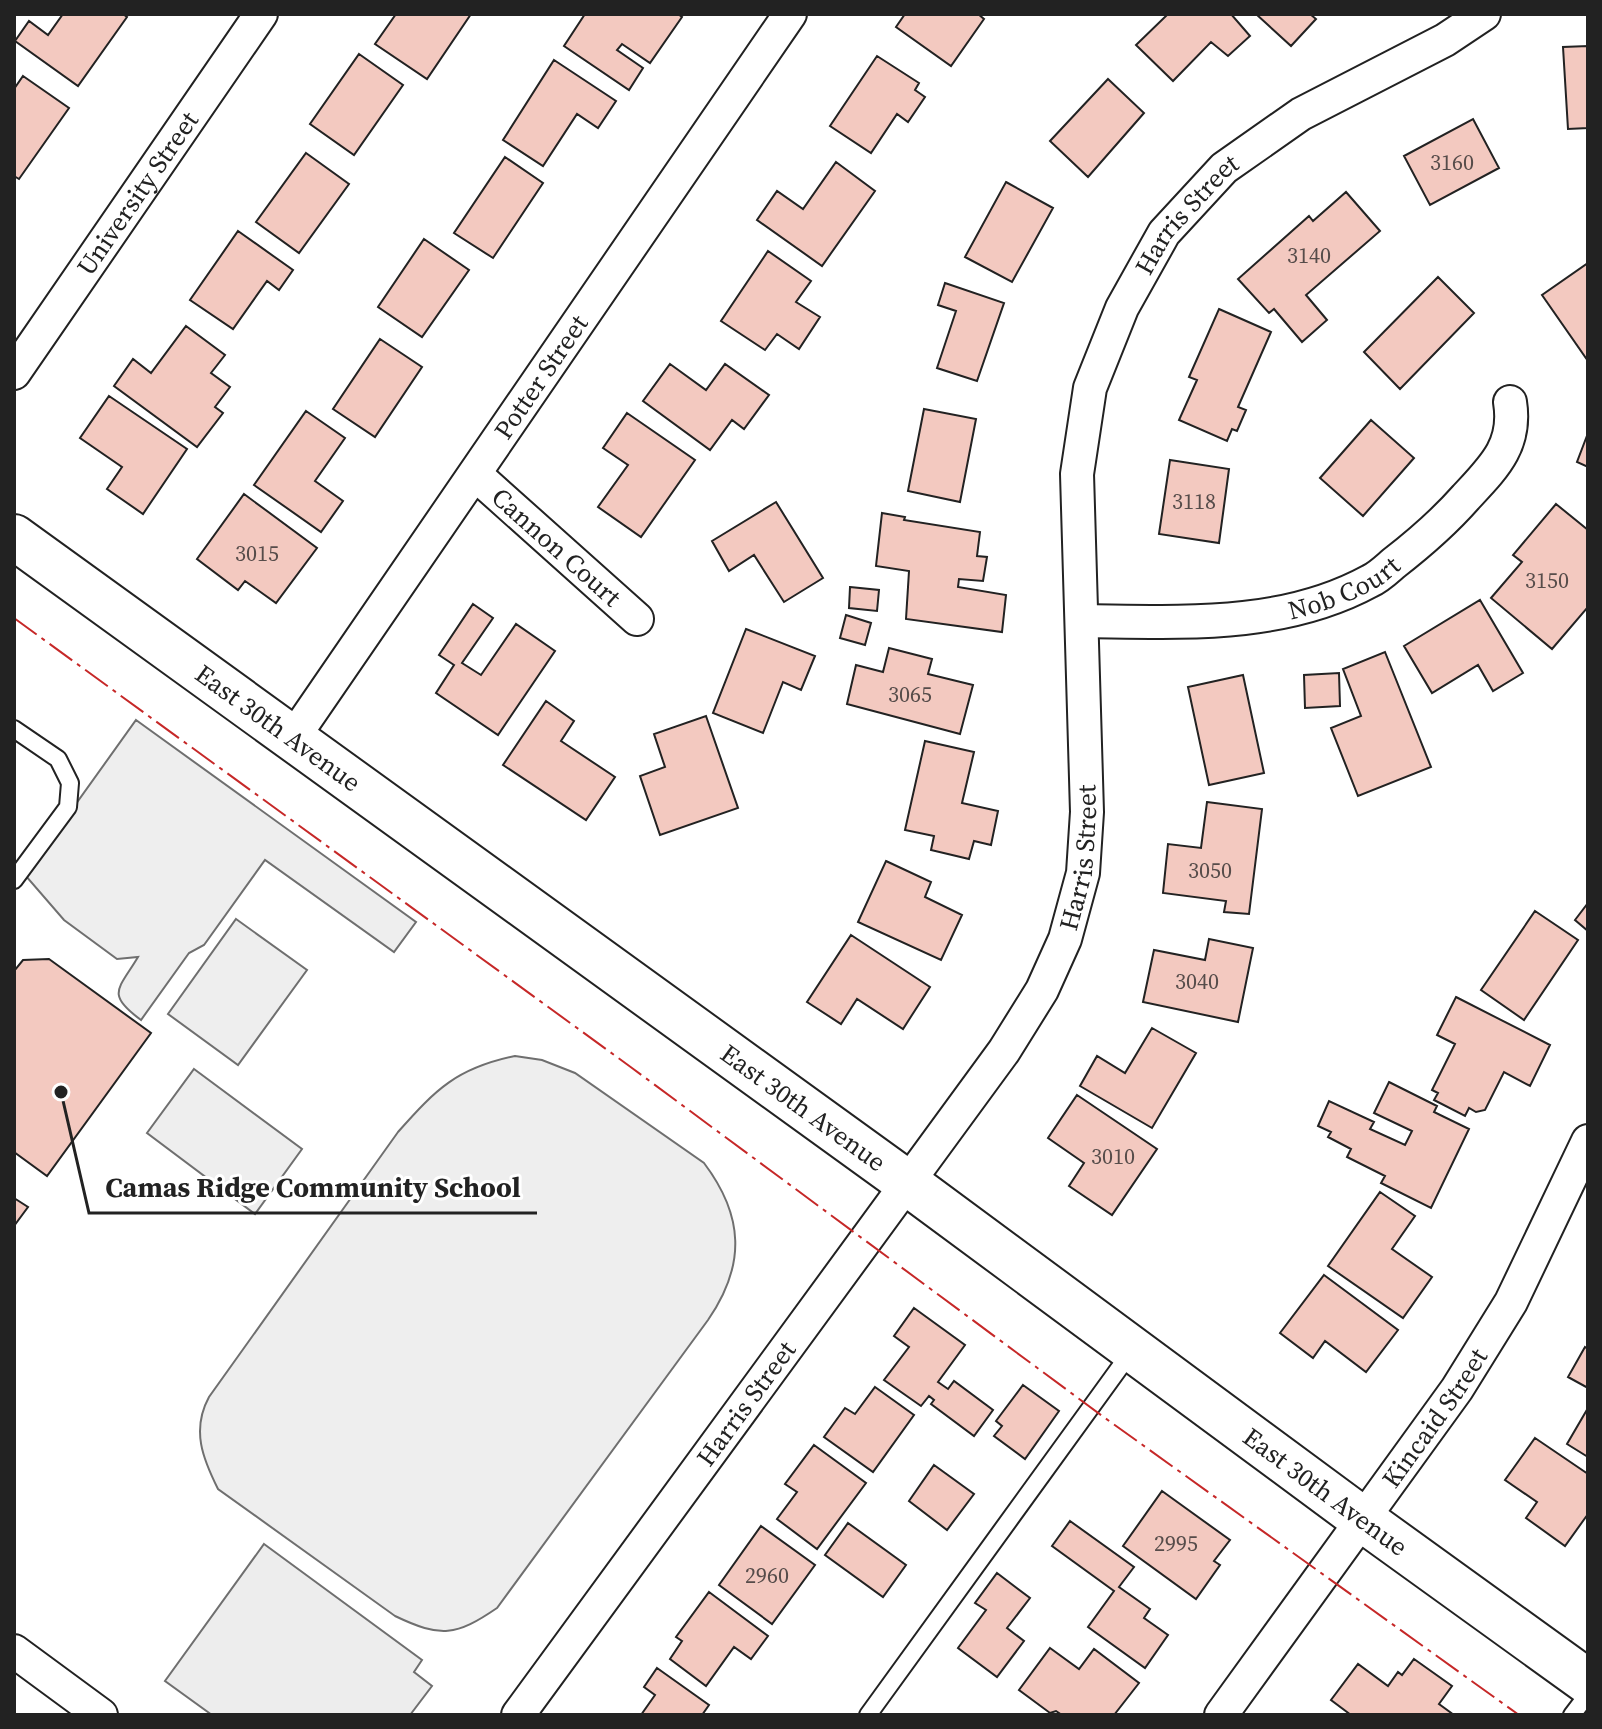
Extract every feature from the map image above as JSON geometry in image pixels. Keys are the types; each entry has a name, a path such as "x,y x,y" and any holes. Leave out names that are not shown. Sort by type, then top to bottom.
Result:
{"main road":[{"name":"East 30th Avenue","path":"14,537 906,1182 1588,1682"}],"street":[{"name":"University Street","path":"14,373 261,14"},
{"name":"Potter Street","path":"293,738 790,14"},
{"name":"Harris Street","path":"518,1715 1004,1051 1042,990 1065,939 1083,873 1087,812 1077,474 1090,388 1122,308 1164,233 1224,168 1301,114 1445,40 1484,14"},
{"name":"Nob Court","path":"1083,621 1204,623 1293,612 1371,581 1436,530 1502,455 1511,436 1513,421 1510,402"},
{"name":"Cannon Court","path":"476,475 637,619"},
{"name":"Kincaid Street","path":"1221,1715 1457,1389 1511,1302 1588,1141"},
{"path":"14,1651 101,1715"}],"lane":[{"path":"14,729 58,759 70,783 68,807 14,880"},
{"path":"868,1715 1132,1350"},
{"path":"1572,1715 1588,1694"}],"shaded area":[{"path":"136,720 416,922 394,952 265,860 204,945 189,953 141,1020 130,1011 119,997 119,991 138,957 117,959 64,920 25,875"},
{"path":"236,919 307,970 238,1065 168,1014"},
{"path":"515,1056 542,1060 575,1073 704,1163 727,1202 733,1221 734,1260 729,1280 708,1320 497,1608 459,1629 437,1631 395,1616 218,1489 201,1444 201,1421 209,1397 398,1132 449,1082 478,1067"},
{"path":"194,1069 302,1149 255,1214 147,1133"},
{"path":"264,1544 422,1660 414,1672 432,1686 410,1715 212,1715 165,1681"}],"building":[{"path":"63,14 123,14 127,17 78,86 15,41 29,21 48,35"},
{"path":"396,14 471,14 427,79 375,44"},
{"path":"585,14 678,14 682,17 650,63 622,44 617,50 643,68 629,90 564,46"},
{"path":"905,14 978,14 984,19 951,66 896,27"},
{"path":"1168,14 1231,14 1250,36 1228,56 1211,42 1173,81 1136,45"},
{"path":"1256,14 1310,14 1316,19 1291,46"},
{"path":"1588,46 1588,128 1568,129 1563,47"},
{"path":"359,54 403,85 354,155 310,124"},
{"path":"877,56 919,83 915,90 925,97 908,122 897,114 871,153 830,126"},
{"path":"554,60 616,101 598,128 577,114 543,166 503,140"},
{"path":"23,76 69,108 19,179 14,176 14,89"},
{"path":"1108,79 1144,113 1088,177 1050,141"},
{"path":"1473,119 1499,168 1430,205 1404,156"},
{"path":"306,153 349,184 299,253 256,222"},
{"path":"505,157 543,183 493,258 454,233"},
{"path":"836,162 875,191 822,266 757,220 777,191 803,209"},
{"path":"1006,182 1053,208 1012,282 965,257"},
{"path":"1346,192 1380,231 1306,295 1327,320 1302,342 1274,309 1269,313 1238,279 1309,216 1313,221"},
{"path":"238,231 293,270 279,290 267,281 233,329 190,300"},
{"path":"424,239 469,270 422,337 378,307"},
{"path":"768,251 811,281 796,302 820,317 799,349 777,334 765,350 721,321"},
{"path":"1588,263 1588,361 1542,295"},
{"path":"1438,277 1474,313 1400,389 1364,352"},
{"path":"945,283 1004,303 977,381 937,368 956,311 938,305"},
{"path":"1219,309 1271,332 1238,407 1246,410 1237,431 1232,429 1227,441 1179,420 1197,380 1189,377"},
{"path":"186,326 225,355 211,373 230,387 215,407 223,413 197,447 114,386 133,359 151,373"},
{"path":"380,339 422,367 375,437 333,409"},
{"path":"670,364 706,390 725,364 769,395 744,429 732,420 710,450 643,401"},
{"path":"109,396 187,449 143,514 107,489 122,467 80,438"},
{"path":"924,409 976,419 960,502 908,491"},
{"path":"306,411 345,438 315,481 343,501 321,532 254,485"},
{"path":"627,413 695,460 641,537 598,507 628,465 603,448"},
{"path":"1371,420 1414,458 1363,516 1320,478"},
{"path":"1588,433 1588,467 1577,462"},
{"path":"1170,460 1229,469 1219,543 1159,534"},
{"path":"244,494 317,548 276,603 245,581 238,590 197,559"},
{"path":"776,502 823,578 784,602 754,555 729,571 712,541"},
{"path":"1556,504 1588,530 1588,607 1552,649 1491,598 1522,562 1513,555"},
{"path":"882,513 905,517 904,520 980,532 977,556 987,557 983,581 959,579 958,587 1006,595 1002,632 906,619 909,571 876,566"},
{"path":"850,587 879,590 877,611 849,608"},
{"path":"1480,600 1523,673 1493,691 1478,665 1432,693 1404,646"},
{"path":"473,604 493,618 462,663 481,675 516,624 555,651 498,735 436,693 454,665 439,655"},
{"path":"846,615 871,623 865,645 840,638"},
{"path":"746,629 815,656 801,690 783,682 763,733 713,713"},
{"path":"889,648 932,659 928,674 973,685 960,734 847,704 856,665 883,672"},
{"path":"1385,652 1431,767 1358,796 1331,728 1361,716 1343,669"},
{"path":"1339,673 1340,706 1305,708 1304,675"},
{"path":"1243,675 1264,773 1209,785 1188,687"},
{"path":"546,701 574,721 561,741 615,777 586,820 503,765"},
{"path":"706,716 738,808 660,835 640,776 665,767 654,734"},
{"path":"925,741 974,752 962,803 998,811 991,845 974,841 969,859 931,850 934,836 905,830"},
{"path":"1207,802 1262,809 1249,914 1224,912 1226,901 1163,893 1168,844 1201,848"},
{"path":"886,861 931,882 925,897 962,915 941,960 858,922"},
{"path":"1588,903 1588,931 1575,920"},
{"path":"1535,911 1578,940 1524,1020 1481,990"},
{"path":"851,935 930,987 903,1029 857,999 841,1024 807,1002"},
{"path":"1209,939 1253,948 1238,1022 1143,1002 1154,950 1205,960"},
{"path":"49,959 151,1033 47,1176 14,1152 14,971 23,960"},
{"path":"1456,997 1550,1045 1530,1086 1504,1072 1485,1110 1476,1112 1469,1108 1465,1116 1434,1100 1438,1093 1432,1090 1455,1044 1437,1035"},
{"path":"1152,1028 1196,1053 1152,1128 1080,1086 1097,1056 1125,1073"},
{"path":"1389,1082 1437,1106 1434,1112 1469,1129 1431,1208 1381,1183 1385,1176 1347,1157 1351,1149 1328,1137 1331,1132 1318,1126 1329,1101 1374,1122 1370,1129 1405,1145 1412,1131 1374,1113"},
{"path":"1077,1095 1157,1149 1112,1215 1069,1186 1084,1163 1048,1138"},
{"path":"1380,1192 1415,1216 1392,1249 1432,1277 1403,1318 1328,1266"},
{"path":"14,1198 28,1207 14,1226"},
{"path":"1324,1275 1398,1330 1366,1372 1325,1341 1313,1358 1280,1333"},
{"path":"914,1308 965,1345 938,1382 948,1389 954,1381 993,1410 974,1436 931,1404 934,1400 929,1396 921,1406 884,1380 909,1347 894,1336"},
{"path":"1585,1347 1588,1349 1588,1388 1568,1377"},
{"path":"1023,1385 1059,1411 1025,1459 994,1436 1002,1426 996,1421"},
{"path":"875,1387 914,1415 873,1472 824,1437 845,1408 855,1414"},
{"path":"1588,1408 1588,1457 1567,1444"},
{"path":"1535,1438 1588,1474 1588,1514 1565,1546 1526,1518 1537,1502 1505,1480"},
{"path":"814,1445 866,1483 817,1549 777,1519 797,1492 785,1484"},
{"path":"934,1465 974,1494 947,1530 909,1501"},
{"path":"1162,1491 1230,1540 1214,1561 1220,1565 1196,1599 1123,1546"},
{"path":"1070,1521 1134,1567 1119,1587 1150,1609 1144,1618 1168,1635 1145,1668 1088,1627 1114,1591 1052,1546"},
{"path":"848,1523 906,1565 883,1597 825,1555"},
{"path":"761,1526 815,1565 772,1624 719,1585"},
{"path":"997,1573 1030,1598 1007,1628 1024,1641 997,1677 958,1648 986,1610 975,1603"},
{"path":"709,1592 768,1636 751,1659 734,1647 706,1686 670,1659 682,1641 676,1637"},
{"path":"1050,1648 1079,1669 1094,1649 1139,1683 1114,1715 1050,1713 1019,1690"},
{"path":"1414,1659 1452,1686 1439,1704 1454,1715 1351,1715 1331,1700 1358,1664 1388,1686 1398,1672 1402,1675"},
{"path":"657,1668 709,1705 702,1715 641,1715 655,1695 644,1687"}],"power":[{"path":"14,618 632,1068 1105,1418 1519,1715"}],"place":[{"name":"Camas Ridge Community School","path":"61,1092"}]}
